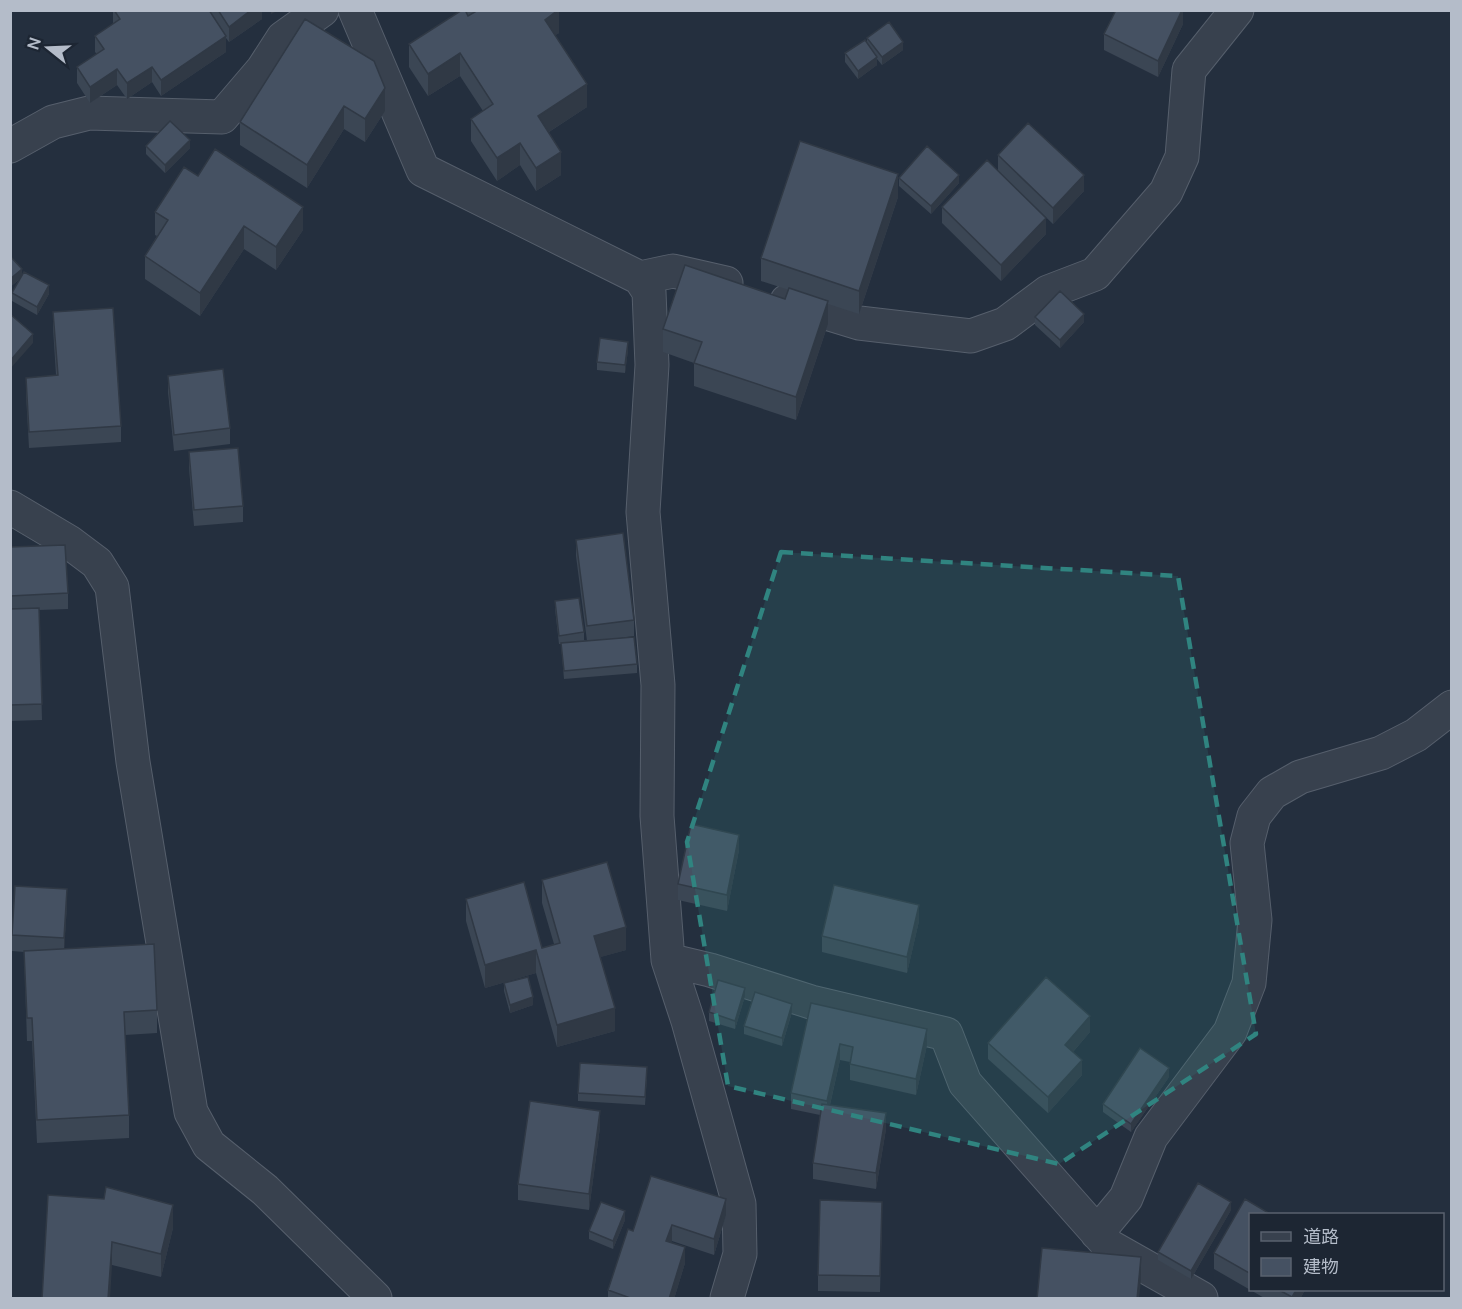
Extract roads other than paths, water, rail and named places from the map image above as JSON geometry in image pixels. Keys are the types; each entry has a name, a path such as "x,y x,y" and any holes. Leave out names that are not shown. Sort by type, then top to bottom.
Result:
{"street":[{"path":"10,146 53,122 89,113 222,117 263,69 283,38 322,10"},
{"path":"355,10 423,170 640,278 649,292 652,364 643,512 658,685 657,816 668,960 688,1021 739,1204 740,1254 727,1299"},
{"path":"640,278 673,271 704,276 859,323 971,336 1005,324 1048,292 1095,274 1166,192 1182,157 1189,70 1238,10"},
{"path":"10,507 69,542 96,563 112,587 133,762 191,1112 209,1145 265,1190 375,1299"},
{"path":"1097,1233 1126,1198 1151,1137 1230,1032 1249,983 1255,920 1247,843 1254,816 1272,793 1300,777 1381,753 1416,735 1452,707"},
{"path":"668,960 710,969 811,1002 946,1034 965,1083 1109,1246 1201,1299"}]}
